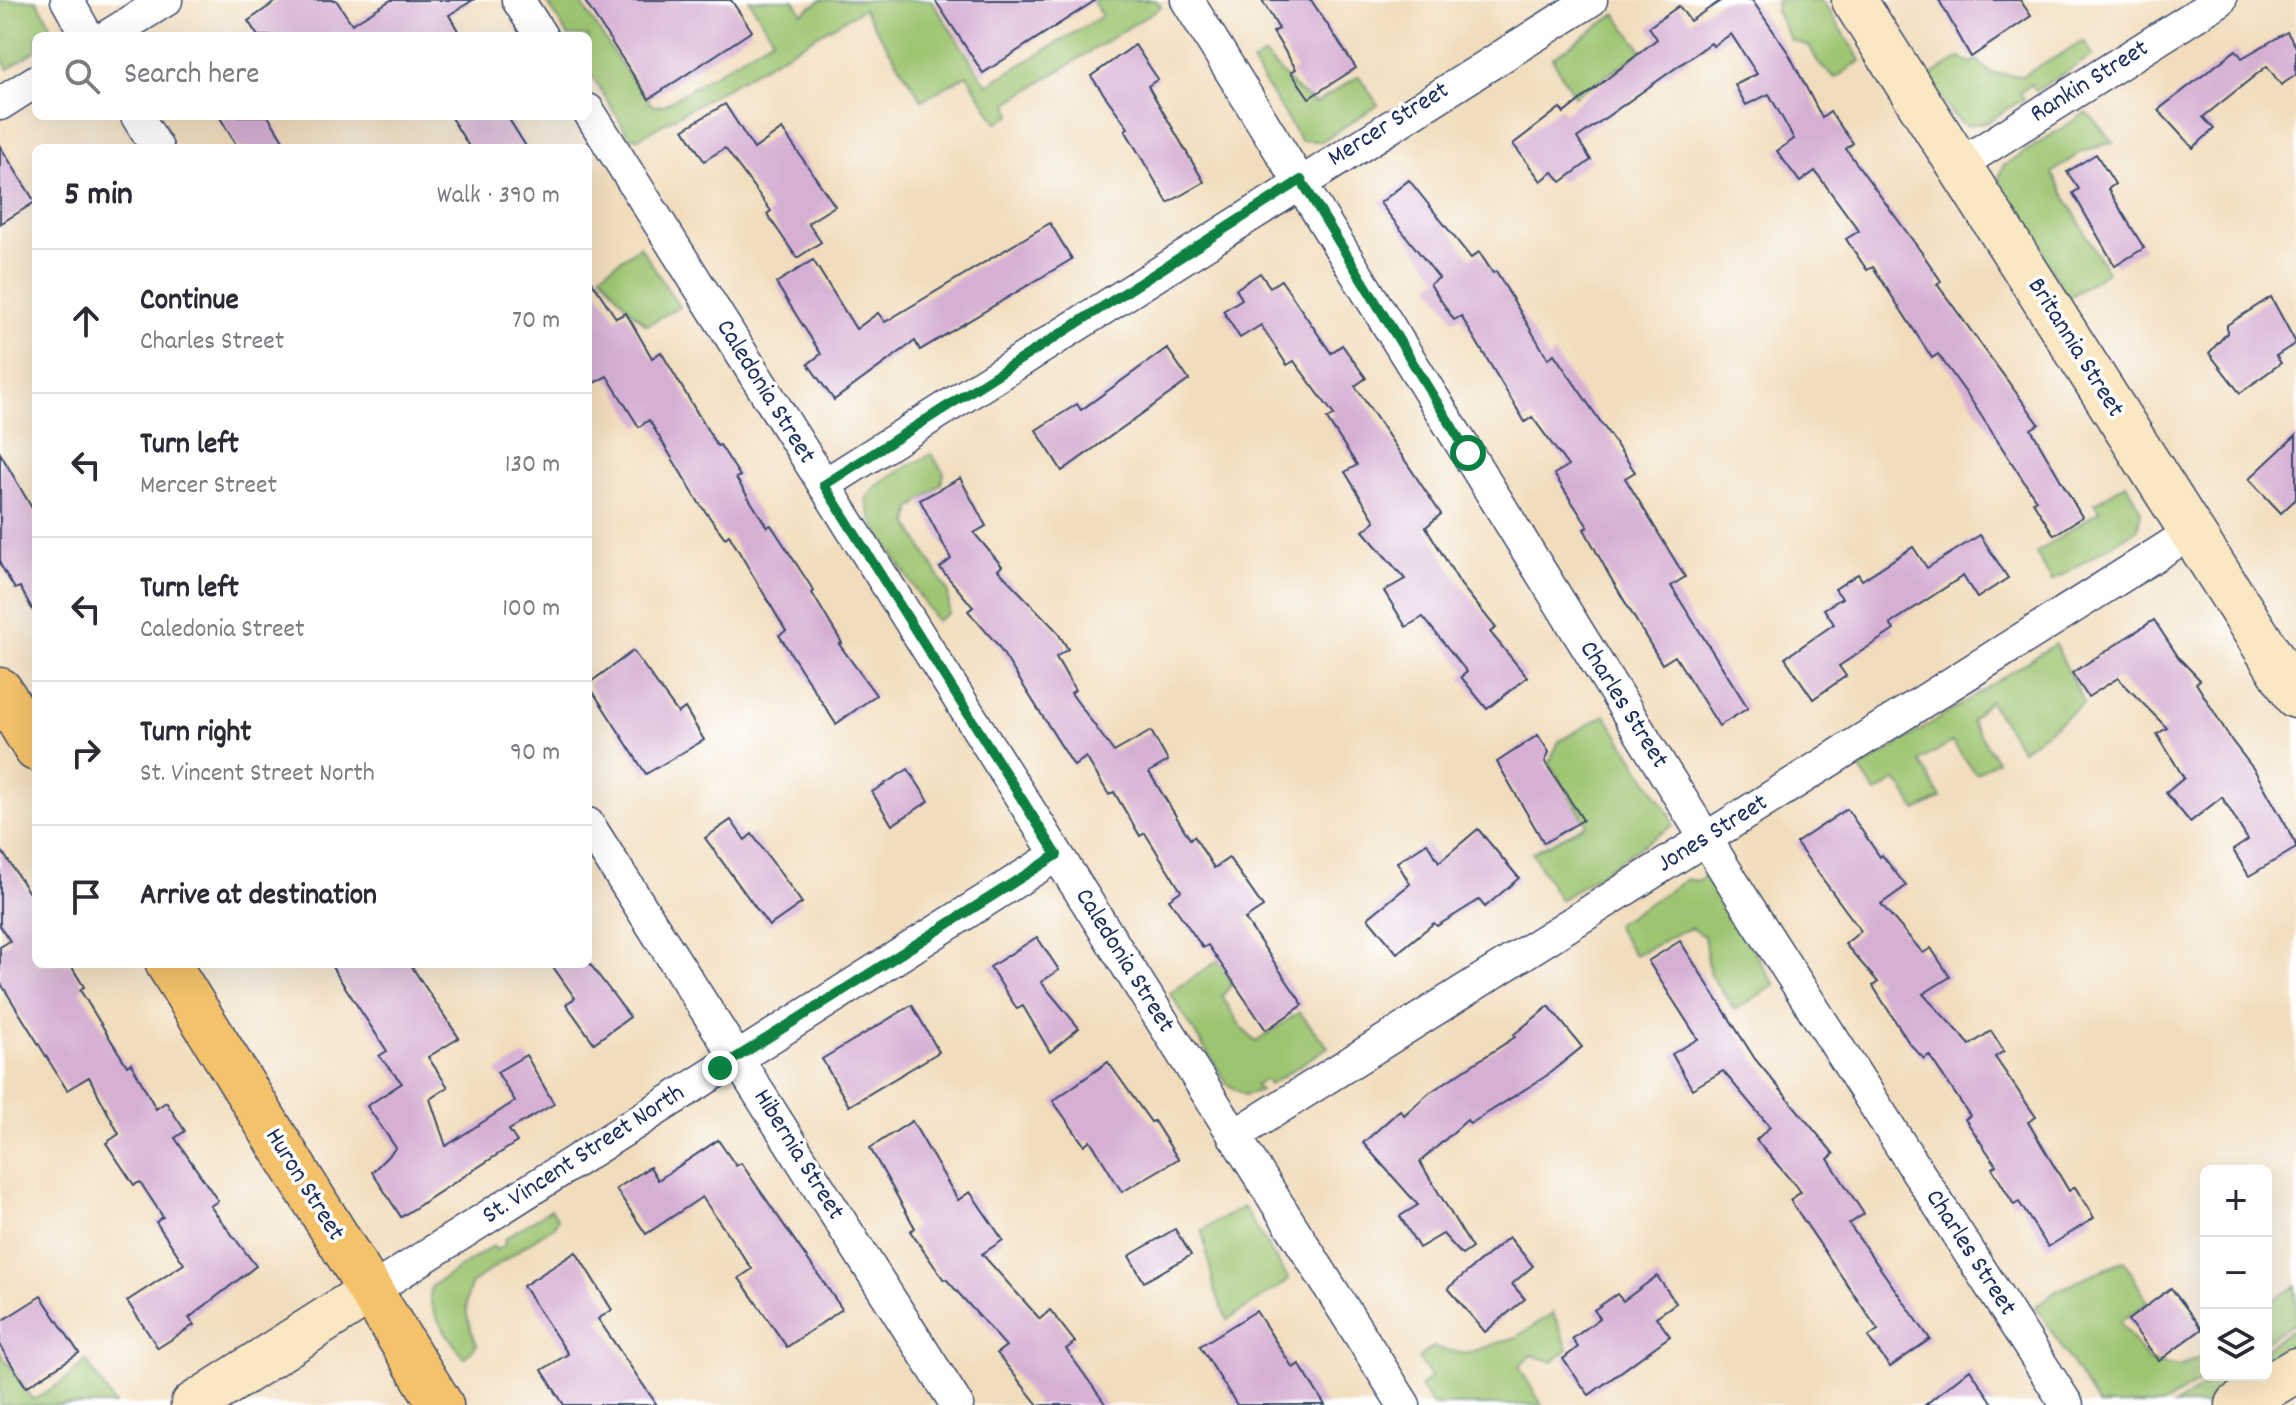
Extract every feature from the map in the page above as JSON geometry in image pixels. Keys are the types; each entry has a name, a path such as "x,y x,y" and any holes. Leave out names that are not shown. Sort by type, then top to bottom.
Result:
{"main road":[{"path":"0,690 32,742"},
{"name":"Huron Street","path":"170,968 441,1405"}],"street":[{"path":"67,0 85,32"},
{"path":"114,32 166,0"},
{"path":"518,0 538,32"},
{"name":"Charles Street","path":"1187,0 1705,838 2067,1405"},
{"name":"Mercer Street","path":"824,485 1301,180 1591,0"},
{"name":"Britannia Street","path":"1854,0 2296,696"},
{"name":"Rankin Street","path":"1959,165 2220,0"},
{"path":"0,104 32,84"},
{"name":"Caledonia Street","path":"592,116 1404,1405"},
{"path":"140,120 154,144"},
{"name":"Jones Street","path":"1234,1136 2192,532"},
{"name":"Hibernia Street","path":"592,830 957,1405"},
{"name":"St. Vincent Street North","path":"193,1405 1057,855"},
{"path":"2238,1405 2296,1370"}],"green space":[{"path":"0,0 36,0 52,32 32,32 32,53 8,69 0,53"},
{"path":"546,0 579,0 624,69 653,106 664,105 773,38 749,0 794,0 802,13 821,0 931,0 987,85 1102,16 1092,0 1156,0 1161,7 1008,103 1012,115 997,123 967,75 922,100 863,9 637,139 635,136 631,139 592,76 592,32 566,32"},
{"path":"1777,0 1822,0 1861,61 1835,78 1819,64 1810,47 1790,39 1776,11"},
{"path":"1616,14 1643,52 1574,96 1552,58"},
{"path":"2084,41 2093,55 2036,91 2031,84 2020,93 2024,98 1989,121 1965,126 1951,113 1928,77 1960,58 1971,63 1977,60 1990,73 2022,76"},
{"path":"1264,55 1295,88 1316,103 1359,76 1378,105 1322,141 1301,141 1252,63"},
{"path":"2087,112 2113,142 2081,152 2052,173 2107,272 2068,298 1998,181 2003,166"},
{"path":"640,246 679,307 647,325 629,309 601,274"},
{"path":"931,454 944,473 941,484 911,509 909,525 948,592 949,613 936,621 875,527 866,500 886,479"},
{"path":"2126,484 2141,511 2138,529 2052,581 2036,553 2099,511 2095,503"},
{"path":"2055,644 2084,703 2022,750 1989,701 1971,721 1997,761 1976,774 1952,742 1920,761 1941,798 1917,811 1896,780 1876,793 1860,769"},
{"path":"1605,715 1670,815 1673,825 1560,900 1532,853 1587,824 1549,763 1559,741"},
{"path":"1706,876 1775,985 1735,1010 1710,974 1704,936 1692,928 1634,955 1615,925 1687,879 1696,881"},
{"path":"1254,957 1229,977 1232,984 1222,996 1241,1027 1256,1042 1299,1012 1328,1047 1269,1085 1265,1079 1255,1085 1260,1091 1244,1095 1227,1084 1170,993 1221,959"},
{"path":"1243,1207 1289,1280 1227,1320 1215,1291 1202,1230"},
{"path":"551,1209 558,1219 555,1225 472,1283 466,1307 477,1345 464,1358 435,1314 430,1295 432,1286 493,1246 496,1250 505,1245 504,1239"},
{"path":"2124,1260 2148,1303 2120,1322 2148,1361 2180,1367 2200,1356 2200,1381 2162,1405 2098,1405 2036,1306 2056,1291"},
{"path":"2296,1286 2296,1322 2272,1337 2272,1309 2272,1300"},
{"path":"1553,1313 1568,1349 1553,1362 1531,1355 1519,1367 1542,1405 1432,1405 1420,1387 1431,1377 1419,1359 1432,1347 1465,1354 1516,1337"},
{"path":"2296,1328 2296,1350 2272,1364 2272,1343"},
{"path":"0,1352 33,1400 64,1381 86,1360 115,1405 0,1405"},
{"path":"2212,1381 2245,1381 2206,1405 2174,1405"}],"building":[{"path":"278,0 336,0 352,24 391,0 473,0 449,15 459,32 255,32 248,21"},
{"path":"584,0 731,0 752,31 649,99"},
{"path":"935,0 1096,0 983,73"},
{"path":"1262,0 1311,0 1356,68 1309,98 1291,72 1296,69 1273,32 1279,29"},
{"path":"1722,0 1752,0 1789,54 1822,118 1830,112 1853,143 1846,149 1941,281 1937,284 2039,424 2031,429 2082,517 2054,535 2033,502 2036,500 1971,400 1938,354 1932,358 1873,267 1867,270 1846,239 1859,231 1815,171 1800,182 1777,151 1794,139 1769,94 1746,105 1735,85 1757,74 1731,34 1713,46 1711,43 1577,138 1591,160 1561,182 1553,172 1541,181 1513,144 1560,108 1564,113 1657,39 1649,27 1679,6 1690,21"},
{"path":"1939,0 2020,0 2031,16 1971,57"},
{"path":"2287,32 2296,47 2296,75 2281,85 2267,66 2203,117 2214,129 2193,148 2158,110 2236,50 2242,58"},
{"path":"1135,45 1158,79 1148,86 1204,182 1168,203 1125,130 1128,128 1091,76"},
{"path":"725,104 754,149 782,129 835,206 808,223 821,242 797,258 767,214 771,211 725,148 704,161 684,129"},
{"path":"221,120 270,120 286,144 236,144"},
{"path":"452,120 510,120 524,144 468,144"},
{"path":"0,146 32,197 32,204 0,224"},
{"path":"2096,154 2115,184 2108,189 2144,248 2115,266 2073,193 2079,189 2067,172"},
{"path":"1409,180 1471,258 1479,252 1493,273 1496,271 1548,359 1554,354 1635,472 1625,478 1685,577 1671,586 1748,708 1719,726 1675,656 1662,664 1609,575 1584,529 1588,527 1554,474 1568,466 1532,417 1525,422 1461,316 1454,320 1430,284 1439,278 1380,203"},
{"path":"1050,223 1072,259 920,350 915,341 834,400 808,364 821,354 776,283 813,260 856,329 878,313 885,322"},
{"path":"1260,273 1270,287 1281,280 1331,353 1342,345 1366,378 1355,386 1441,514 1426,527 1461,585 1496,628 1490,632 1527,677 1487,709 1461,677 1467,672 1423,617 1406,627 1384,591 1405,579 1363,531 1375,521 1345,472 1357,465 1327,419 1334,415 1294,361 1287,365 1261,325 1240,338 1223,311 1242,299 1236,289"},
{"path":"592,282 616,318 626,313 652,358 661,352 717,446 720,445 740,476 736,478 767,527 771,525 814,591 812,593 842,643 839,644 876,695 836,724 779,635 786,631 729,535 725,538 699,503 649,420 639,427 607,376 592,384"},
{"path":"2271,297 2296,343 2276,356 2281,363 2240,393 2209,353 2227,333 2227,325"},
{"path":"1167,348 1189,380 1062,471 1036,430 1077,404 1081,410"},
{"path":"2296,435 2296,499 2281,513 2249,479"},
{"path":"0,453 32,508 32,609 20,587 15,589 0,564"},
{"path":"960,478 986,526 974,533 1002,566 998,570 1056,630 1068,649 1056,657 1075,690 1071,693 1114,752 1151,731 1168,761 1149,772 1190,839 1194,836 1214,868 1229,858 1263,907 1245,919 1303,1005 1266,1030 1208,945 1203,948 1169,899 1181,891 1145,833 1140,836 1114,792 1109,795 1086,757 1074,766 997,644 968,611 973,607 940,568 951,559 920,500"},
{"path":"1980,535 2008,578 1977,598 1963,576 1890,624 1894,630 1839,666 1846,676 1813,699 1785,658 1834,624 1824,609 1842,598 1835,589 1858,574 1862,580 1913,547 1927,568"},
{"path":"2154,620 2179,658 2200,680 2196,683 2255,771 2296,843 2296,848 2249,876 2233,850 2248,840 2222,797 2190,822 2166,793 2184,778 2157,734 2167,728 2118,678 2088,697 2072,673"},
{"path":"633,651 678,713 685,708 704,740 646,774 592,690 592,681"},
{"path":"1538,735 1549,752 1545,762 1583,820 1544,843 1497,762"},
{"path":"908,769 929,801 892,825 872,792"},
{"path":"1847,809 1880,857 1882,855 1906,886 1881,904 1923,953 1931,948 1950,977 1923,994 1970,1045 1991,1031 2004,1051 1995,1057 2036,1117 2028,1122 2069,1191 2075,1187 2094,1218 2048,1247 2019,1202 2014,1205 1992,1168 1996,1165 1965,1119 1970,1116 1929,1055 1924,1059 1909,1043 1873,986 1878,982 1845,944 1861,931 1796,843"},
{"path":"731,820 745,840 752,834 802,903 769,926 705,838"},
{"path":"1478,829 1519,878 1485,907 1479,900 1437,926 1434,923 1397,953 1368,918 1410,884 1397,862 1427,843 1439,862"},
{"path":"0,848 32,898 32,968 72,968 84,987 80,990 127,1066 131,1063 156,1109 166,1102 185,1131 175,1138 218,1201 210,1206 256,1266 189,1318 194,1325 158,1348 127,1301 184,1264 156,1222 163,1217 140,1182 134,1185 106,1143 119,1134 89,1077 67,1090 0,982 0,947 10,941 0,926"},
{"path":"1037,937 1059,970 1041,982 1079,1028 1050,1052 1023,1006 1017,1009 990,967"},
{"path":"1680,941 1755,1059 1834,1154 1828,1159 1864,1214 1849,1224 1930,1339 1890,1367 1868,1337 1878,1330 1790,1200 1801,1192 1756,1140 1770,1127 1723,1071 1692,1089 1672,1054 1698,1039 1648,961"},
{"path":"592,967 630,1017 594,1043 566,1004 575,998 554,968"},
{"path":"333,968 413,968 459,1038 428,1057 448,1087 430,1099 446,1146 515,1101 497,1072 526,1055 554,1104 509,1130 517,1142 401,1217 372,1172 396,1148 367,1106 402,1083 379,1056 387,1051"},
{"path":"912,1005 939,1052 849,1106 822,1059"},
{"path":"1549,1006 1582,1047 1546,1076 1470,1124 1467,1120 1420,1162 1472,1248 1462,1255 1443,1234 1419,1248 1400,1216 1418,1205 1363,1143 1400,1110 1404,1115 1429,1093 1515,1037 1513,1035"},
{"path":"1108,1062 1151,1122 1154,1121 1178,1159 1122,1192 1090,1140 1084,1145 1053,1101"},
{"path":"912,1121 958,1200 970,1192 1003,1240 982,1254 1040,1319 1050,1310 1075,1342 1066,1349 1106,1405 1038,1405 997,1353 1006,1346 944,1280 910,1231 915,1228 870,1148"},
{"path":"718,1140 736,1166 741,1163 842,1309 787,1347 739,1278 752,1269 702,1197 646,1234 616,1189 650,1167 658,1180"},
{"path":"1175,1229 1191,1255 1144,1282 1129,1256"},
{"path":"1509,1237 1533,1266 1512,1284 1525,1299 1485,1332 1448,1288"},
{"path":"576,1252 612,1310 598,1319 657,1405 564,1405 542,1370 568,1354 523,1286"},
{"path":"1657,1276 1676,1303 1656,1317 1670,1336 1589,1395 1563,1359 1578,1347 1572,1339 1600,1318 1594,1310 1617,1294 1623,1301"},
{"path":"2171,1288 2200,1330 2159,1361 2128,1320"},
{"path":"41,1296 79,1353 26,1387 0,1346 0,1322"},
{"path":"1256,1311 1293,1368 1299,1364 1325,1405 1237,1405 1200,1346"},
{"path":"1970,1369 1994,1405 1925,1405"}],"route":[{"path":"720,1068 1057,855 824,485 1301,180 1468,453"}]}
